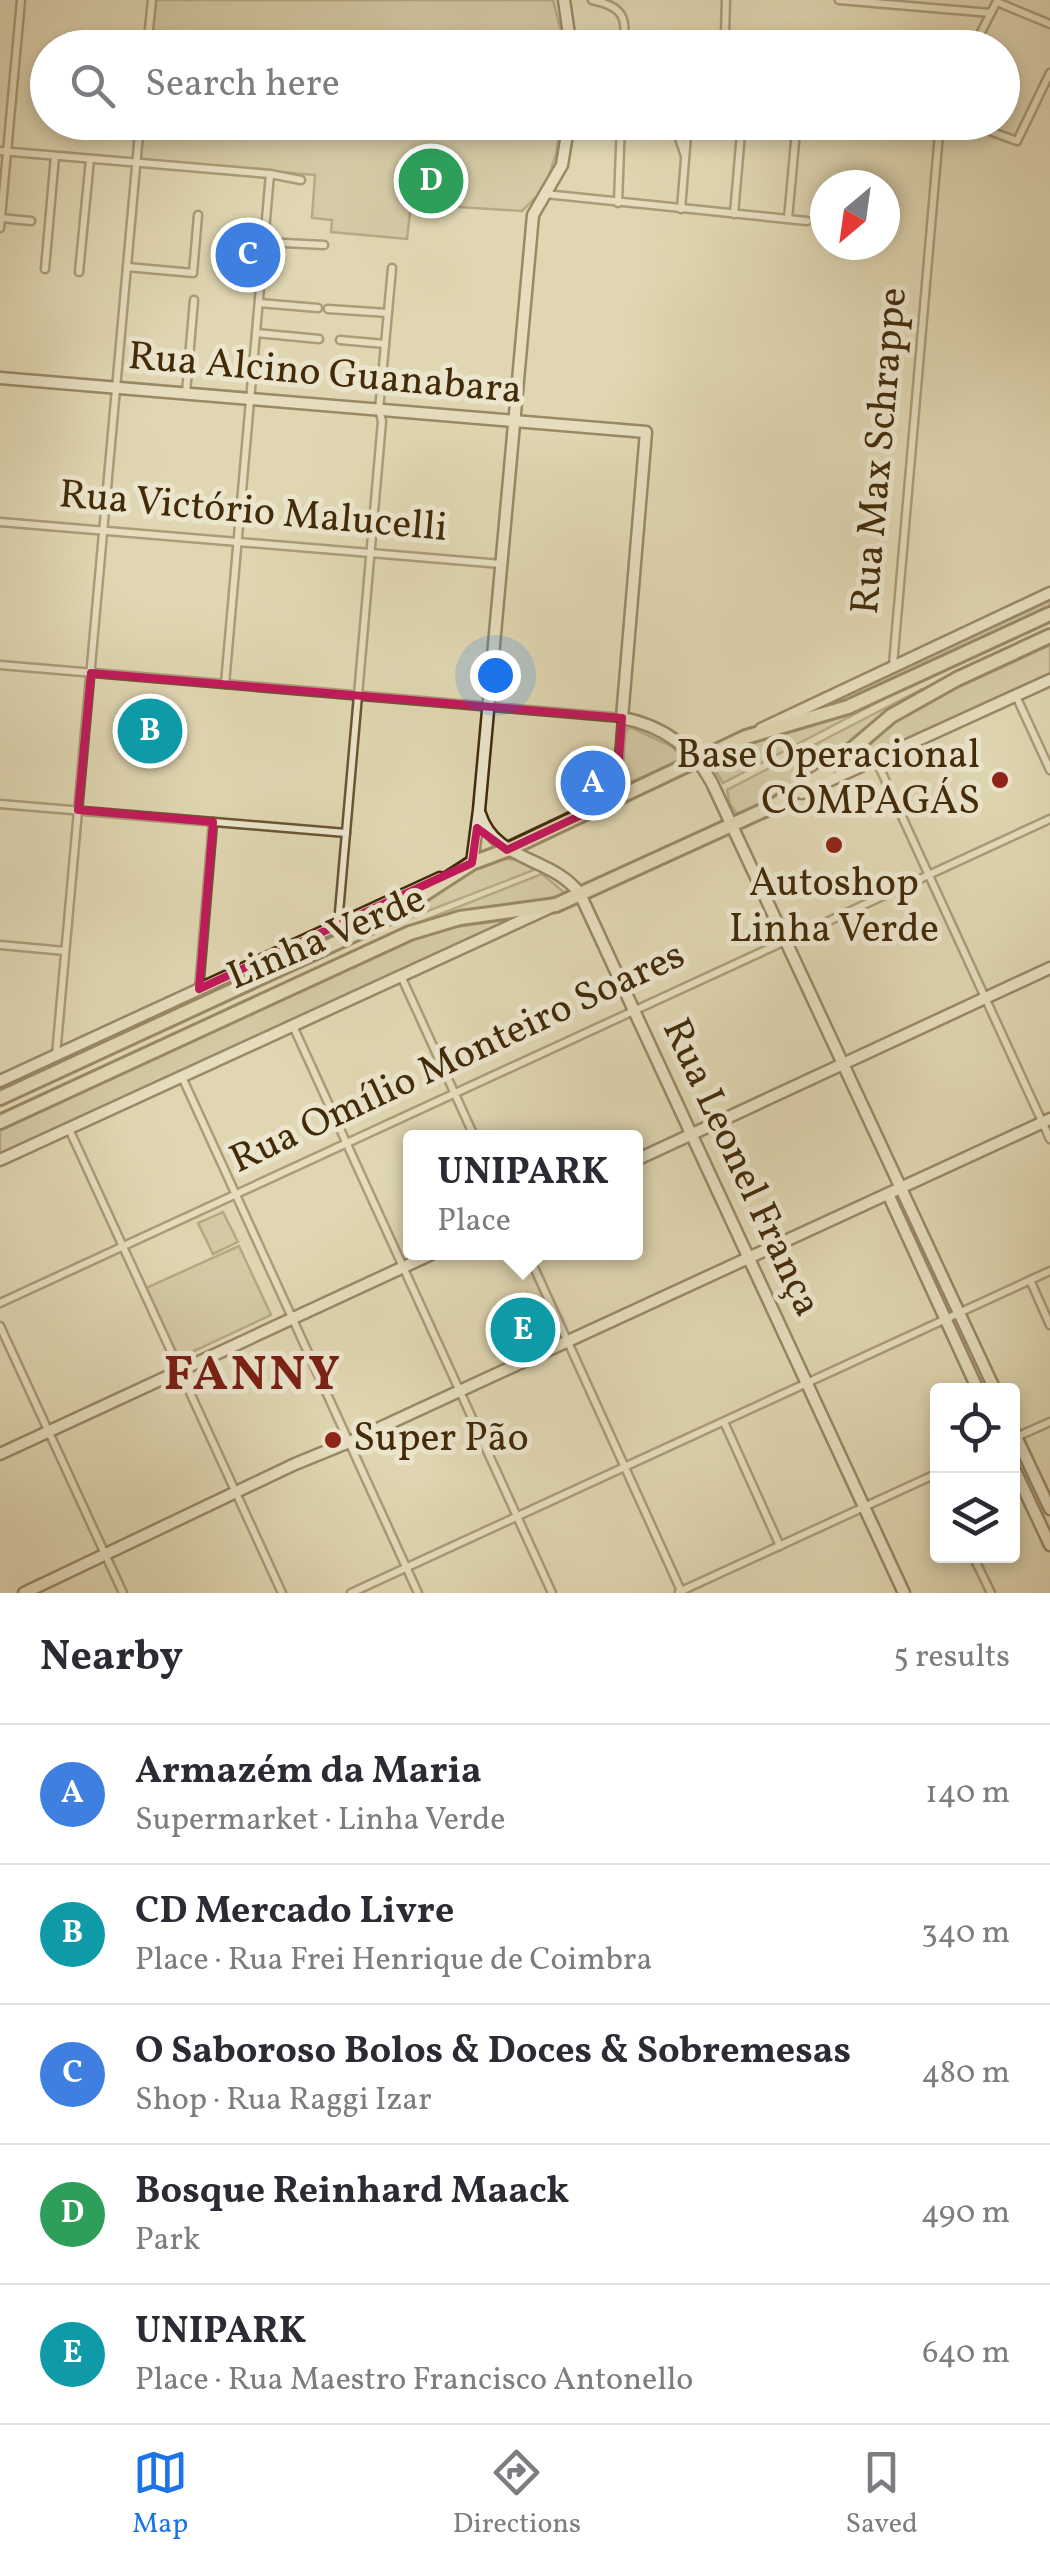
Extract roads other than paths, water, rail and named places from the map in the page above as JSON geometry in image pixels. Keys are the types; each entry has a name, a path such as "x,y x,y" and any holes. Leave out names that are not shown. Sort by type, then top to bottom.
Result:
{"highway":[{"name":"Linha Verde","path":"0,1098 381,922 472,864 746,737 836,712 1050,614"},
{"name":"Linha Verde","path":"0,1122 422,928 460,918 556,905 733,825 824,774 891,716 957,679 1050,636"}],"main road":[{"path":"564,0 568,30"},
{"path":"0,1081 472,864 533,215 562,165 565,140"},
{"name":"Rua Alcino Guanabara","path":"0,378 646,432 622,718"},
{"path":"746,737 1050,593"},
{"path":"773,806 1050,680"},
{"path":"622,718 659,730 698,760 733,825 992,1383"},
{"path":"479,810 490,836 507,850"},
{"name":"Rua Leonel França","path":"507,850 551,868 580,894 904,1593"},
{"path":"0,1160 556,905"},
{"path":"643,1157 1050,968"},
{"path":"24,1593 275,1477 295,1464 1046,1121"},
{"path":"888,1194 975,1383"},
{"path":"0,1454 420,1260"},
{"path":"1020,1447 1050,1509"},
{"path":"1016,1473 1050,1546"}],"street":[{"path":"0,228 4,151 21,0"},
{"path":"149,30 152,0"},
{"path":"592,0 622,14 625,30"},
{"path":"725,30 726,0"},
{"path":"839,0 991,14"},
{"path":"983,30 997,1 1050,24"},
{"path":"1020,135 1050,73"},
{"path":"56,1055 139,140"},
{"path":"618,203 620,140"},
{"path":"681,209 687,140"},
{"path":"734,214 740,140"},
{"path":"788,219 795,140"},
{"name":"Rua Max Schrappe","path":"893,665 938,140"},
{"path":"4,151 301,180"},
{"path":"46,268 55,156"},
{"path":"79,272 90,159"},
{"path":"225,684 270,174"},
{"path":"545,194 807,221"},
{"path":"127,267 193,273 198,215"},
{"path":"1,218 31,221"},
{"path":"264,242 324,245"},
{"path":"338,925 392,268"},
{"path":"186,394 194,300"},
{"path":"259,303 318,308"},
{"path":"328,309 388,313"},
{"path":"256,333 319,339"},
{"path":"340,340 385,344"},
{"name":"Rua Victório Malucelli","path":"0,522 501,564"},
{"path":"0,665 622,718 616,799"},
{"path":"1016,696 1050,770"},
{"path":"876,760 1046,1121 1050,1139"},
{"path":"0,804 346,833"},
{"name":"Rua Omílio Monteiro Soares","path":"0,1303 1050,819"},
{"path":"198,989 213,822"},
{"path":"0,946 65,951"},
{"path":"401,976 470,1130"},
{"path":"293,1026 552,1593"},
{"path":"182,1077 418,1593"},
{"path":"69,1128 282,1593"},
{"path":"531,1260 681,1592 930,1479"},
{"path":"352,1593 1050,1271"},
{"path":"1030,1280 1050,1325"},
{"path":"0,1326 123,1593"},
{"path":"724,1422 780,1546"},
{"path":"1020,1433 1050,1422"},
{"path":"976,1563 990,1593"}],"place":[{"name":"Bosque Reinhard Maack","path":"431,181"},
{"name":"O Saboroso Bolos & Doces & Sobremesas","path":"248,255"},
{"name":"CD Mercado Livre","path":"150,731"},
{"name":"Base Operacional COMPAGÁS","path":"1000,780"},
{"name":"Armazém da Maria","path":"593,783"},
{"name":"Autoshop Linha Verde","path":"834,845"},
{"name":"UNIPARK","path":"523,1330"},
{"name":"Super Pão","path":"333,1440"}],"district":[{"name":"FANNY","path":"253,1376"}]}
